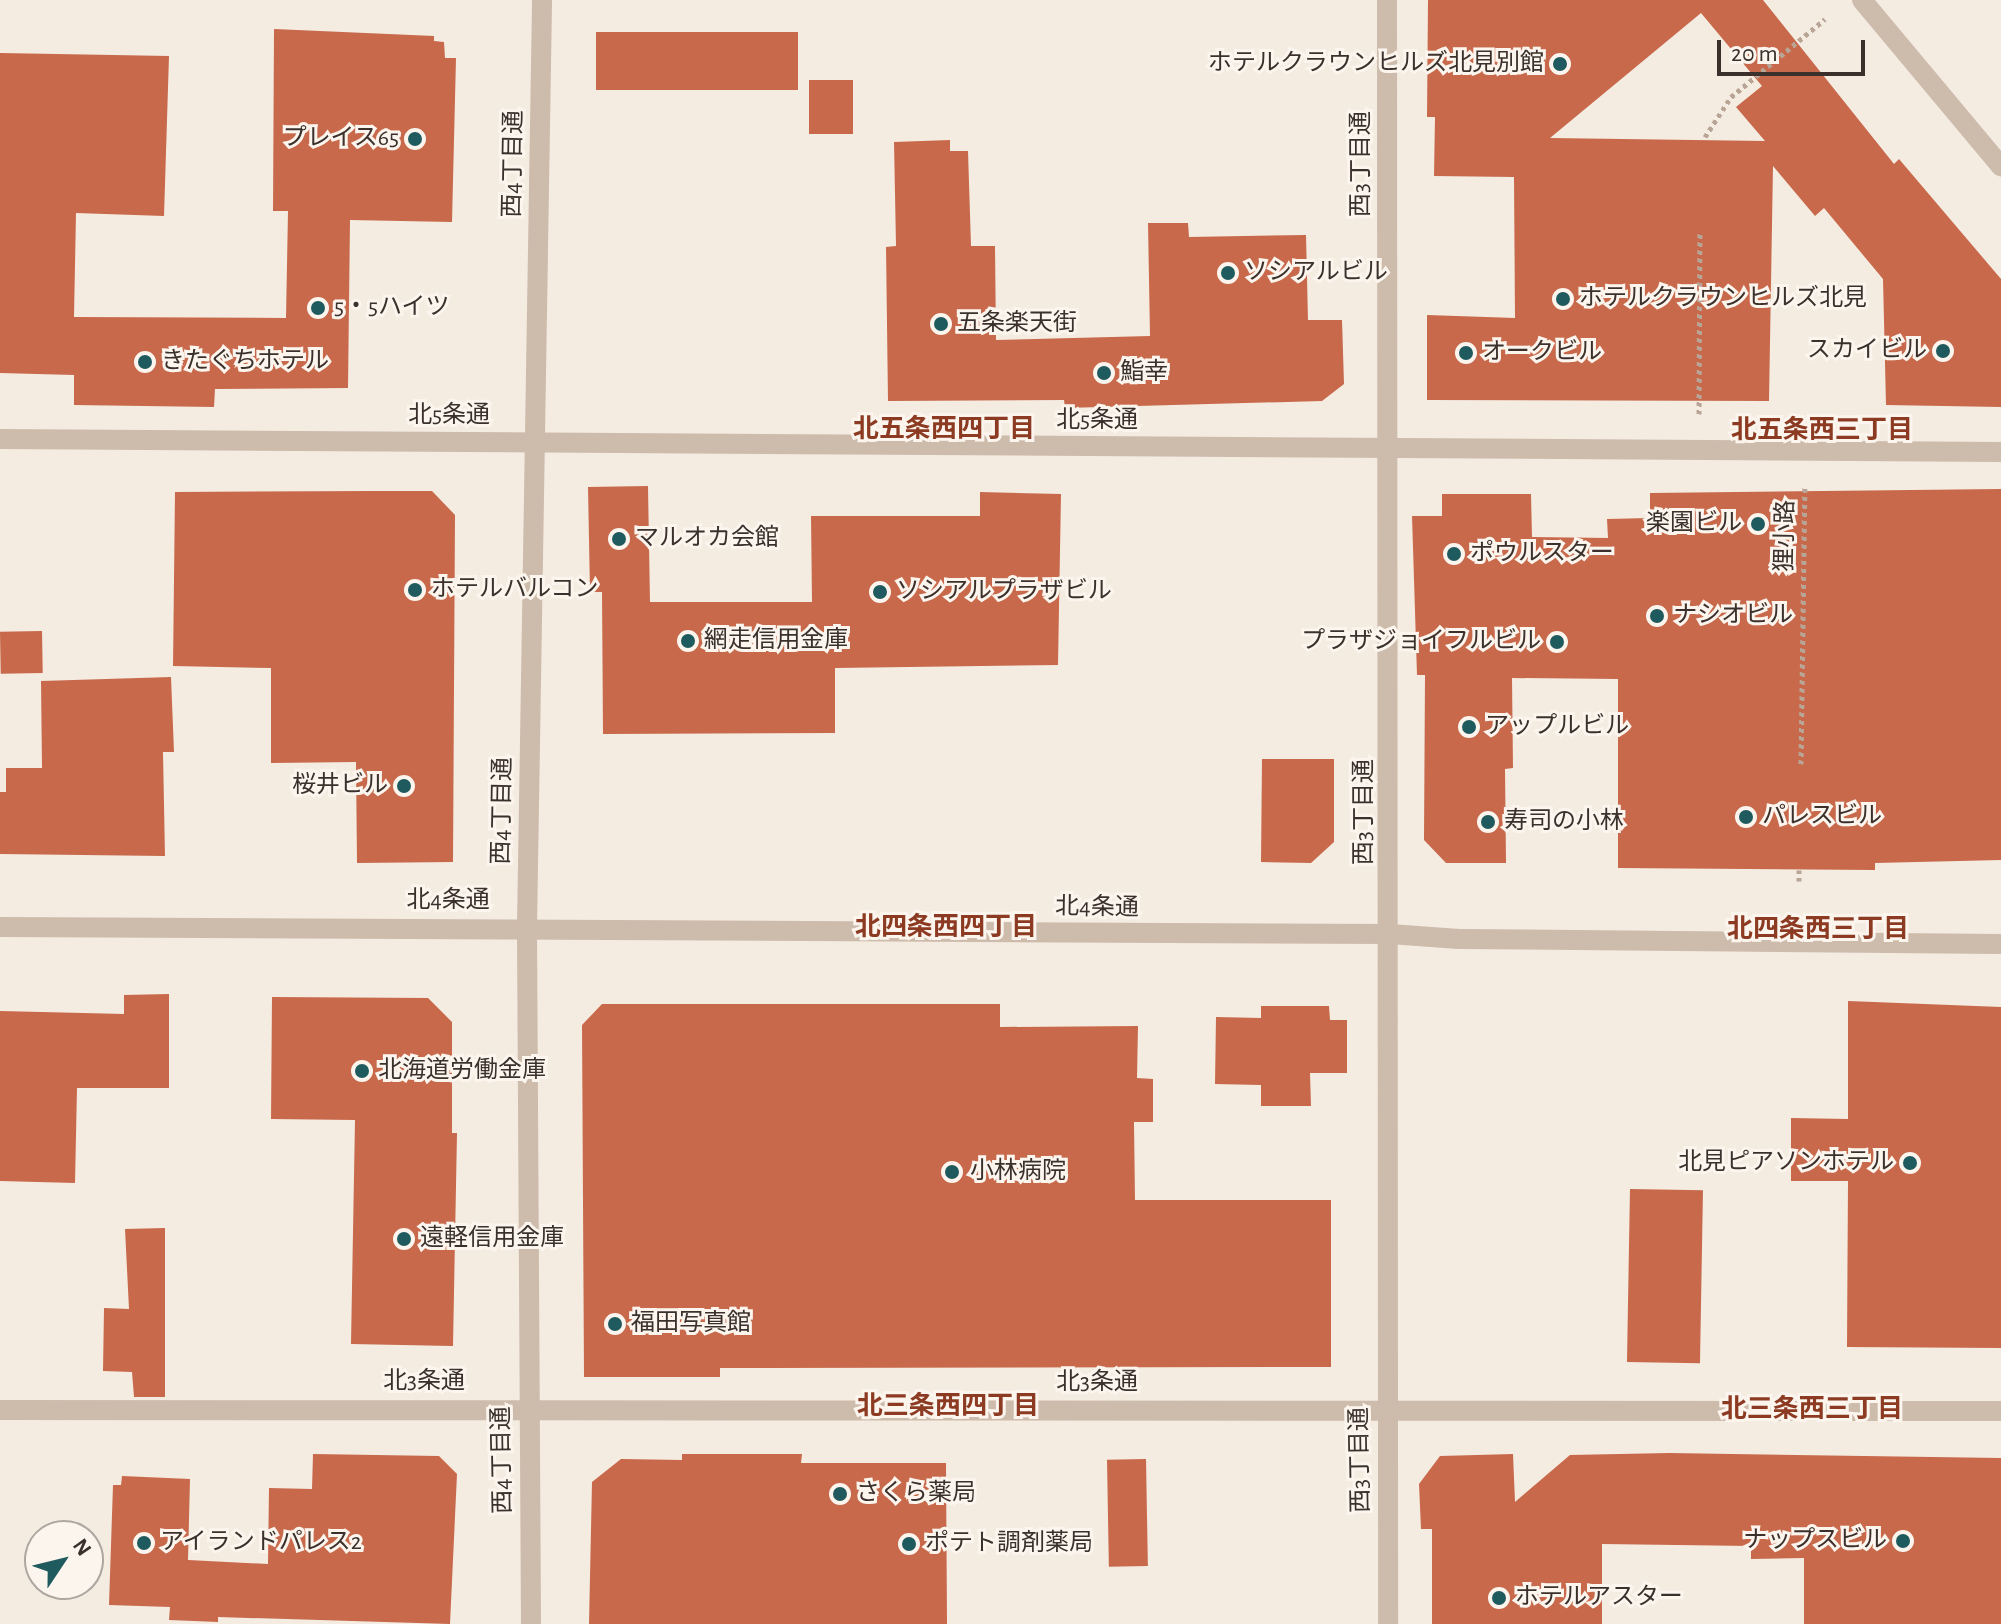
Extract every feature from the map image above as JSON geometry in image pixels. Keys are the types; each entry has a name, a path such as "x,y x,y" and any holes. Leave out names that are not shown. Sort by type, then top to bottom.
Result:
{"street":[{"name":"西4丁目通","path":"531,1624 527,927 542,0"},
{"name":"西3丁目通","path":"1387,0 1391,449 1386,1409 1388,1624"},
{"path":"1862,0 2001,166"},
{"name":"北5条通","path":"0,439 2001,452"},
{"name":"北4条通","path":"0,927 527,927 1390,934 1459,939 2001,944"},
{"name":"北3条通","path":"0,1410 528,1407 2001,1411"}],"path":[{"path":"1705,137 1731,97 1825,19"},
{"path":"1698,451 1700,231"},
{"name":"狸小路","path":"1801,764 1805,452"},
{"path":"1799,870 1799,881"}],"building":[{"path":"1428,0 1763,0 1894,164 1899,159 2001,279 2001,407 1886,405 1883,279 1824,208 1815,216 1773,166 1769,401 1427,400 1427,315 1515,318 1514,177 1434,176 1435,117 1427,117","holes":["1701,13 1762,86 1736,107 1765,141 1550,138"]},
{"path":"274,29 434,36 434,41 444,42 445,58 456,58 452,222 350,220 348,388 215,389 214,407 74,405 74,375 0,373 0,53 169,56 164,216 76,213 74,317 286,318 288,211 273,211"},
{"path":"596,32 798,32 798,90 596,90"},
{"path":"809,80 853,80 853,134 809,134"},
{"path":"950,140 950,151 968,151 971,246 995,246 996,340 1150,336 1148,223 1188,223 1189,237 1306,235 1308,320 1342,320 1344,384 1322,401 1065,408 1064,400 888,401 886,247 896,246 894,142"},
{"path":"648,486 650,602 812,602 811,516 980,516 980,492 1061,494 1058,665 835,668 835,733 603,734 602,592 590,592 588,487"},
{"path":"2001,489 2001,860 1875,863 1875,870 1618,868 1618,679 1512,678 1513,768 1505,769 1506,863 1446,863 1424,840 1425,675 1417,675 1412,516 1442,516 1442,494 1531,494 1532,537 1608,538 1607,519 1650,518 1650,493"},
{"path":"432,491 455,515 453,862 357,863 356,762 271,763 271,668 173,666 175,492"},
{"path":"42,631 43,673 1,674 0,632"},
{"path":"171,677 174,752 163,752 165,856 0,854 0,792 6,792 6,768 42,768 41,681"},
{"path":"1262,759 1334,759 1334,842 1311,863 1261,862"},
{"path":"169,994 169,1088 77,1088 75,1183 0,1181 0,1011 124,1014 124,995"},
{"path":"272,997 428,998 452,1022 452,1133 457,1133 453,1346 351,1344 355,1120 271,1119"},
{"name":"北見ピアソンホテル","path":"1848,1001 2001,1007 2001,1348 1847,1347 1848,1181 1791,1181 1791,1118 1848,1119"},
{"name":"小林病院","path":"602,1004 1000,1004 1000,1027 1138,1026 1137,1078 1153,1079 1153,1122 1134,1122 1135,1200 1331,1200 1331,1367 720,1368 720,1377 584,1377 582,1025"},
{"path":"1261,1006 1329,1006 1330,1020 1347,1020 1347,1073 1310,1073 1311,1106 1261,1106 1261,1085 1215,1084 1216,1017 1261,1018"},
{"path":"1630,1189 1703,1190 1700,1363 1627,1362"},
{"path":"165,1228 165,1397 134,1397 132,1372 103,1371 104,1308 129,1309 125,1229"},
{"path":"1669,1453 2001,1458 2001,1624 1804,1624 1804,1558 1751,1559 1751,1546 1602,1544 1602,1624 1432,1624 1432,1529 1421,1529 1419,1484 1440,1456 1513,1454 1515,1502 1570,1455"},
{"path":"313,1454 439,1456 457,1474 450,1624 218,1617 218,1622 169,1620 170,1607 109,1605 113,1485 121,1485 122,1476 190,1479 188,1560 268,1564 269,1488 312,1489"},
{"path":"682,1454 802,1454 801,1463 946,1463 947,1624 589,1624 592,1482 621,1459 682,1460"},
{"path":"1146,1459 1148,1566 1109,1567 1107,1460"}],"place":[{"name":"ホテルクラウンヒルズ北見別館","path":"1560,64"},
{"name":"プレイス65","path":"415,139"},
{"name":"ソシアルビル","path":"1228,273"},
{"name":"ホテルクラウンヒルズ北見","path":"1563,299"},
{"name":"5・5ハイツ","path":"318,308"},
{"name":"五条楽天街","path":"941,324"},
{"name":"スカイビル","path":"1943,351"},
{"name":"オークビル","path":"1466,353"},
{"name":"きたぐちホテル","path":"145,362"},
{"name":"鮨幸","path":"1104,373"},
{"name":"楽園ビル","path":"1758,524"},
{"name":"マルオカ会館","path":"619,539"},
{"name":"ポウルスター","path":"1454,554"},
{"name":"ホテルバルコン","path":"415,590"},
{"name":"ソシアルプラザビル","path":"880,592"},
{"name":"ナシオビル","path":"1657,616"},
{"name":"網走信用金庫","path":"688,641"},
{"name":"プラザジョイフルビル","path":"1557,642"},
{"name":"アップルビル","path":"1469,727"},
{"name":"桜井ビル","path":"404,786"},
{"name":"パレスビル","path":"1746,817"},
{"name":"寿司の小林","path":"1488,822"},
{"name":"北海道労働金庫","path":"362,1071"},
{"name":"北見ピアソンホテル","path":"1910,1163"},
{"name":"小林病院","path":"952,1172"},
{"name":"遠軽信用金庫","path":"404,1239"},
{"name":"福田写真館","path":"615,1324"},
{"name":"さくら薬局","path":"840,1494"},
{"name":"ナップスビル","path":"1903,1541"},
{"name":"アイランドパレス2","path":"144,1543"},
{"name":"ポテト調剤薬局","path":"909,1544"},
{"name":"ホテルアスター","path":"1499,1598"}],"district":[{"name":"北五条西四丁目","path":"944,430"},
{"name":"北五条西三丁目","path":"1822,431"},
{"name":"北四条西四丁目","path":"946,928"},
{"name":"北四条西三丁目","path":"1818,930"},
{"name":"北三条西四丁目","path":"948,1407"},
{"name":"北三条西三丁目","path":"1812,1410"}]}
